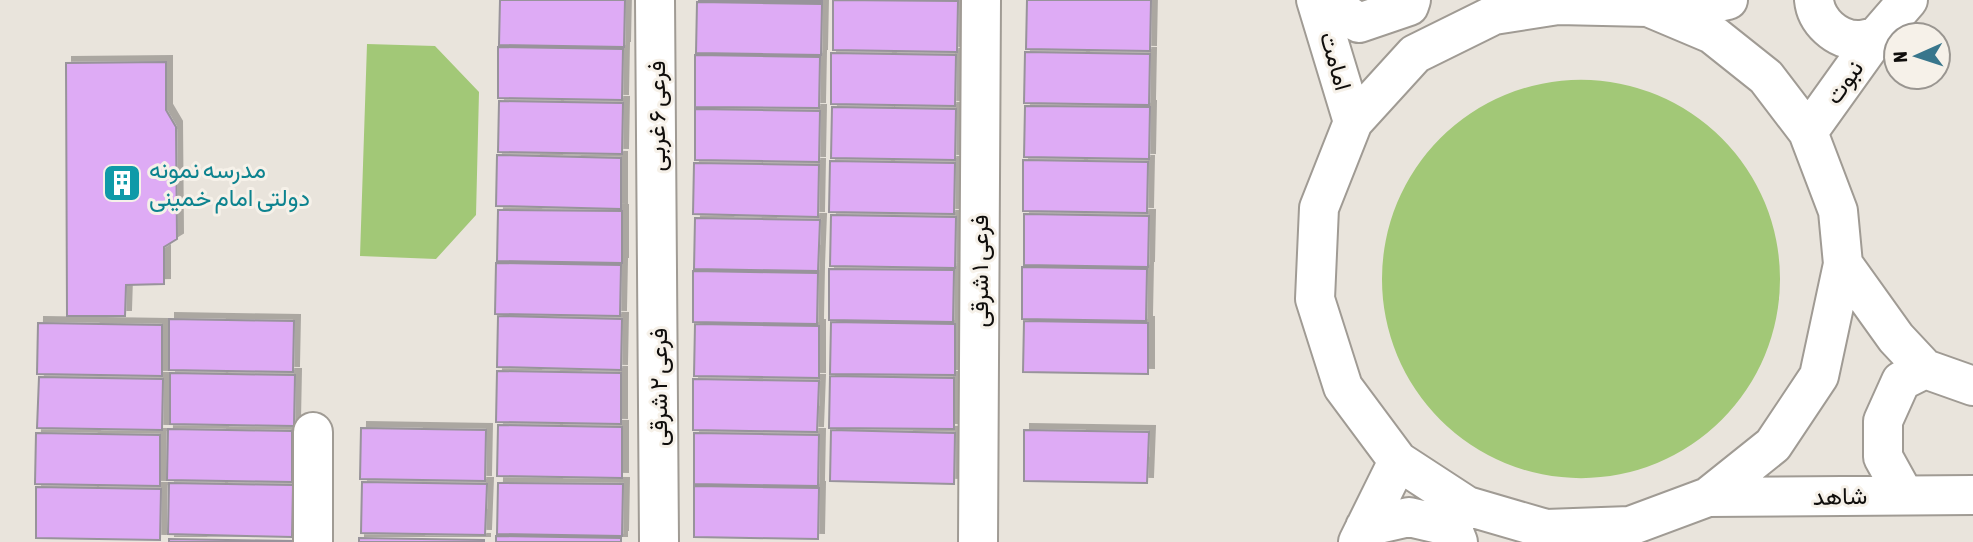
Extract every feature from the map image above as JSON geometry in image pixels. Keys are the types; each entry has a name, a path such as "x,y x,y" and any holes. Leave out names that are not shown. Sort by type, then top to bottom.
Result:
{"main road":[{"name":"فرعی ۶ غربی","path":"655,0 657,232"},
{"name":"فرعی ۱ شرقی","path":"978,542 981,0"},
{"name":"امامت","path":"1316,0 1353,122"},
{"path":"1325,0 1359,23 1409,6 1411,0"},
{"path":"1632,4 1712,34 1766,77 1808,132 1838,211 1843,264 1819,376 1773,446 1708,497 1630,526 1540,536 1467,506 1398,461 1343,387 1315,299 1319,208 1353,122 1415,54 1494,15 1558,5 1632,4 1691,8 1728,0"},
{"path":"1814,0 1814,8 1824,24 1839,35 1857,40 1876,37"},
{"name":"نبوت","path":"1808,132 1876,37 1908,0"},
{"name":"فرعی ۲ شرقی","path":"657,232 659,542"},
{"path":"1843,264 1896,338 1925,369 1973,386"},
{"path":"1904,495 1883,457 1883,421 1901,382 1925,369"},
{"path":"313,432 313,542"},
{"path":"1362,535 1398,461"},
{"name":"شاهد","path":"1708,497 1973,495"},
{"path":"1362,535 1409,517 1452,527 1458,542"}],"green space":[{"path":"367,44 435,46 479,92 476,215 436,259 360,256"},
{"path":"1581,80 1620,84 1657,95 1707,125 1735,153 1765,203 1776,240 1780,279 1776,318 1765,355 1735,405 1707,433 1657,463 1620,474 1581,478 1542,474 1505,463 1455,433 1427,405 1397,355 1386,318 1382,279 1386,240 1397,203 1427,153 1455,125 1505,95 1542,84"}],"building":[{"path":"500,0 625,0 624,47 499,45"},
{"path":"698,0 822,0 822,2"},
{"path":"833,0 958,1 957,52 833,50"},
{"path":"1027,0 1151,0 1150,51 1026,49"},
{"path":"697,2 822,4 821,55 696,53"},
{"path":"498,47 623,49 622,100 498,98"},
{"path":"1025,52 1150,54 1149,105 1024,103"},
{"path":"831,53 956,55 955,106 831,104"},
{"path":"695,55 820,57 819,108 695,107"},
{"name":"مدرسه نمونه دولتی امام خمینی","path":"166,62 166,110 176,127 177,239 164,247 164,284 126,285 125,316 67,316 66,63"},
{"path":"499,101 623,103 622,154 498,152"},
{"path":"1025,106 1150,107 1149,159 1024,157"},
{"path":"832,107 956,109 955,160 831,158"},
{"path":"695,109 820,111 819,162 695,160"},
{"path":"497,155 621,158 621,209 496,206"},
{"path":"1023,160 1148,162 1147,213 1023,211"},
{"path":"830,161 955,163 954,214 829,212"},
{"path":"694,163 819,165 818,217 693,214"},
{"path":"498,210 622,211 622,263 497,261"},
{"path":"1024,214 1149,216 1148,267 1024,265"},
{"path":"831,215 956,217 955,268 830,266"},
{"path":"695,218 820,220 818,271 694,269"},
{"path":"496,263 621,265 620,316 495,314"},
{"path":"1022,267 1147,269 1146,321 1022,319"},
{"path":"829,269 954,270 953,322 829,320"},
{"path":"693,271 818,273 817,324 693,322"},
{"path":"498,316 622,319 621,370 497,367"},
{"path":"169,319 294,321 293,372 169,370"},
{"path":"1024,321 1148,323 1148,374 1023,372"},
{"path":"831,322 955,324 955,375 830,374"},
{"path":"38,323 162,325 162,376 37,374"},
{"path":"695,324 819,326 819,378 694,376"},
{"path":"497,371 621,373 621,424 496,422"},
{"path":"170,373 295,375 294,426 170,424"},
{"path":"830,376 954,378 954,429 829,428"},
{"path":"39,377 163,379 162,430 37,428"},
{"path":"693,379 819,381 817,432 693,430"},
{"path":"498,425 622,427 622,478 497,476"},
{"path":"361,428 486,430 485,481 360,479"},
{"path":"168,429 292,431 292,482 167,480"},
{"path":"831,430 955,433 954,484 830,481"},
{"path":"1024,430 1149,432 1147,483 1024,481"},
{"path":"36,433 160,435 160,486 35,484"},
{"path":"694,433 819,435 818,486 694,484"},
{"path":"362,482 487,484 485,535 361,533"},
{"path":"169,483 293,485 292,537 168,534"},
{"path":"498,483 623,484 622,536 497,534"},
{"path":"694,486 819,488 818,539 694,537"},
{"path":"36,487 161,489 160,540 36,538"},
{"path":"496,536 621,538 621,542 496,542"},
{"path":"359,538 484,540 484,542 359,542"},
{"path":"169,539 293,541 293,542 169,542"}],"place":[{"name":"مدرسه نمونه دولتی امام خمینی","path":"122,183"}]}
